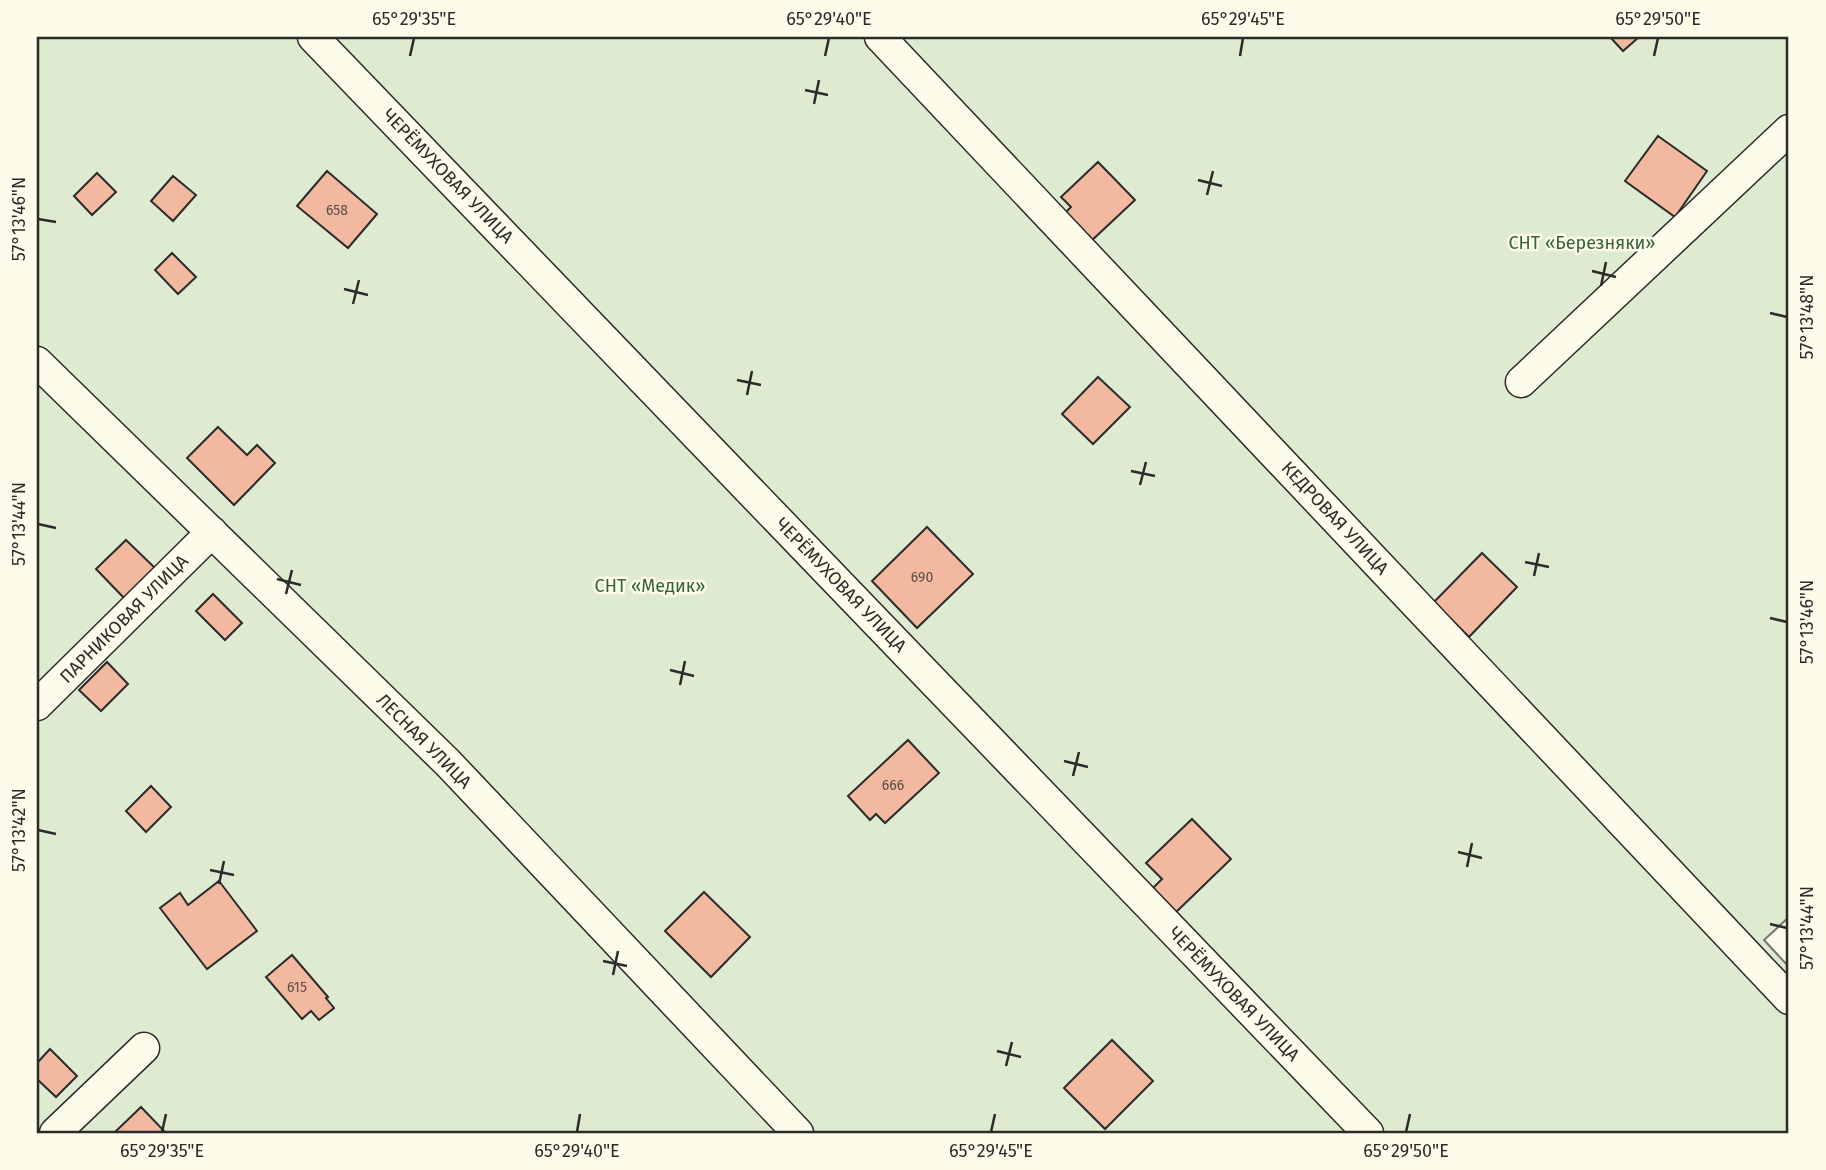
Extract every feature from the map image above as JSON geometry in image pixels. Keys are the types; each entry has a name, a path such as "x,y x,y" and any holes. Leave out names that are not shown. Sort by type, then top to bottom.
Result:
{"street":[{"name":"ЧЕРЁМУХОВАЯ УЛИЦА","path":"313,37 1368,1133"},
{"name":"КЕДРОВАЯ УЛИЦА","path":"880,37 1789,999"},
{"path":"1521,382 1789,130"},
{"name":"ЛЕСНАЯ УЛИЦА","path":"37,362 448,762 798,1133"},
{"name":"ПАРНИКОВАЯ УЛИЦА","path":"37,705 212,532"},
{"path":"55,1133 144,1048"}],"green space":[{"name":"СНТ «Медик»","path":"37,37 1789,37 1789,917 1764,940 1789,967 1789,1133 37,1133"}],"building":[{"path":"1610,37 1639,37 1623,51"},
{"path":"1658,136 1707,171 1675,217 1625,181"},
{"path":"1098,162 1135,200 1089,243 1062,216 1071,207 1061,197"},
{"path":"327,171 377,214 348,248 297,206"},
{"path":"97,173 116,192 92,215 74,196"},
{"path":"173,176 196,195 173,221 151,201"},
{"path":"172,253 196,277 178,294 155,270"},
{"path":"1098,377 1130,407 1093,444 1062,414"},
{"path":"218,427 247,455 257,445 275,463 234,505 187,458"},
{"path":"927,527 973,574 917,628 872,581"},
{"path":"126,540 155,568 124,598 96,569"},
{"path":"1482,553 1517,587 1469,637 1434,602"},
{"path":"213,594 242,623 225,640 196,611"},
{"path":"107,662 128,684 101,711 79,690"},
{"path":"908,740 939,773 885,823 876,814 870,820 848,796"},
{"path":"151,786 171,807 146,832 126,811"},
{"path":"1192,819 1231,859 1172,916 1149,892 1162,879 1146,863"},
{"path":"219,881 257,931 207,969 160,908 180,893 188,905"},
{"path":"704,892 750,937 711,977 665,931"},
{"path":"292,955 328,997 326,998 334,1008 319,1020 311,1011 302,1019 266,977"},
{"path":"1112,1040 1153,1081 1105,1129 1064,1088"},
{"path":"50,1049 77,1076 56,1097 37,1079 37,1063"},
{"path":"141,1107 166,1133 114,1133"}],"park label":[{"name":"СНТ «Березняки»","path":"1582,243"}]}
